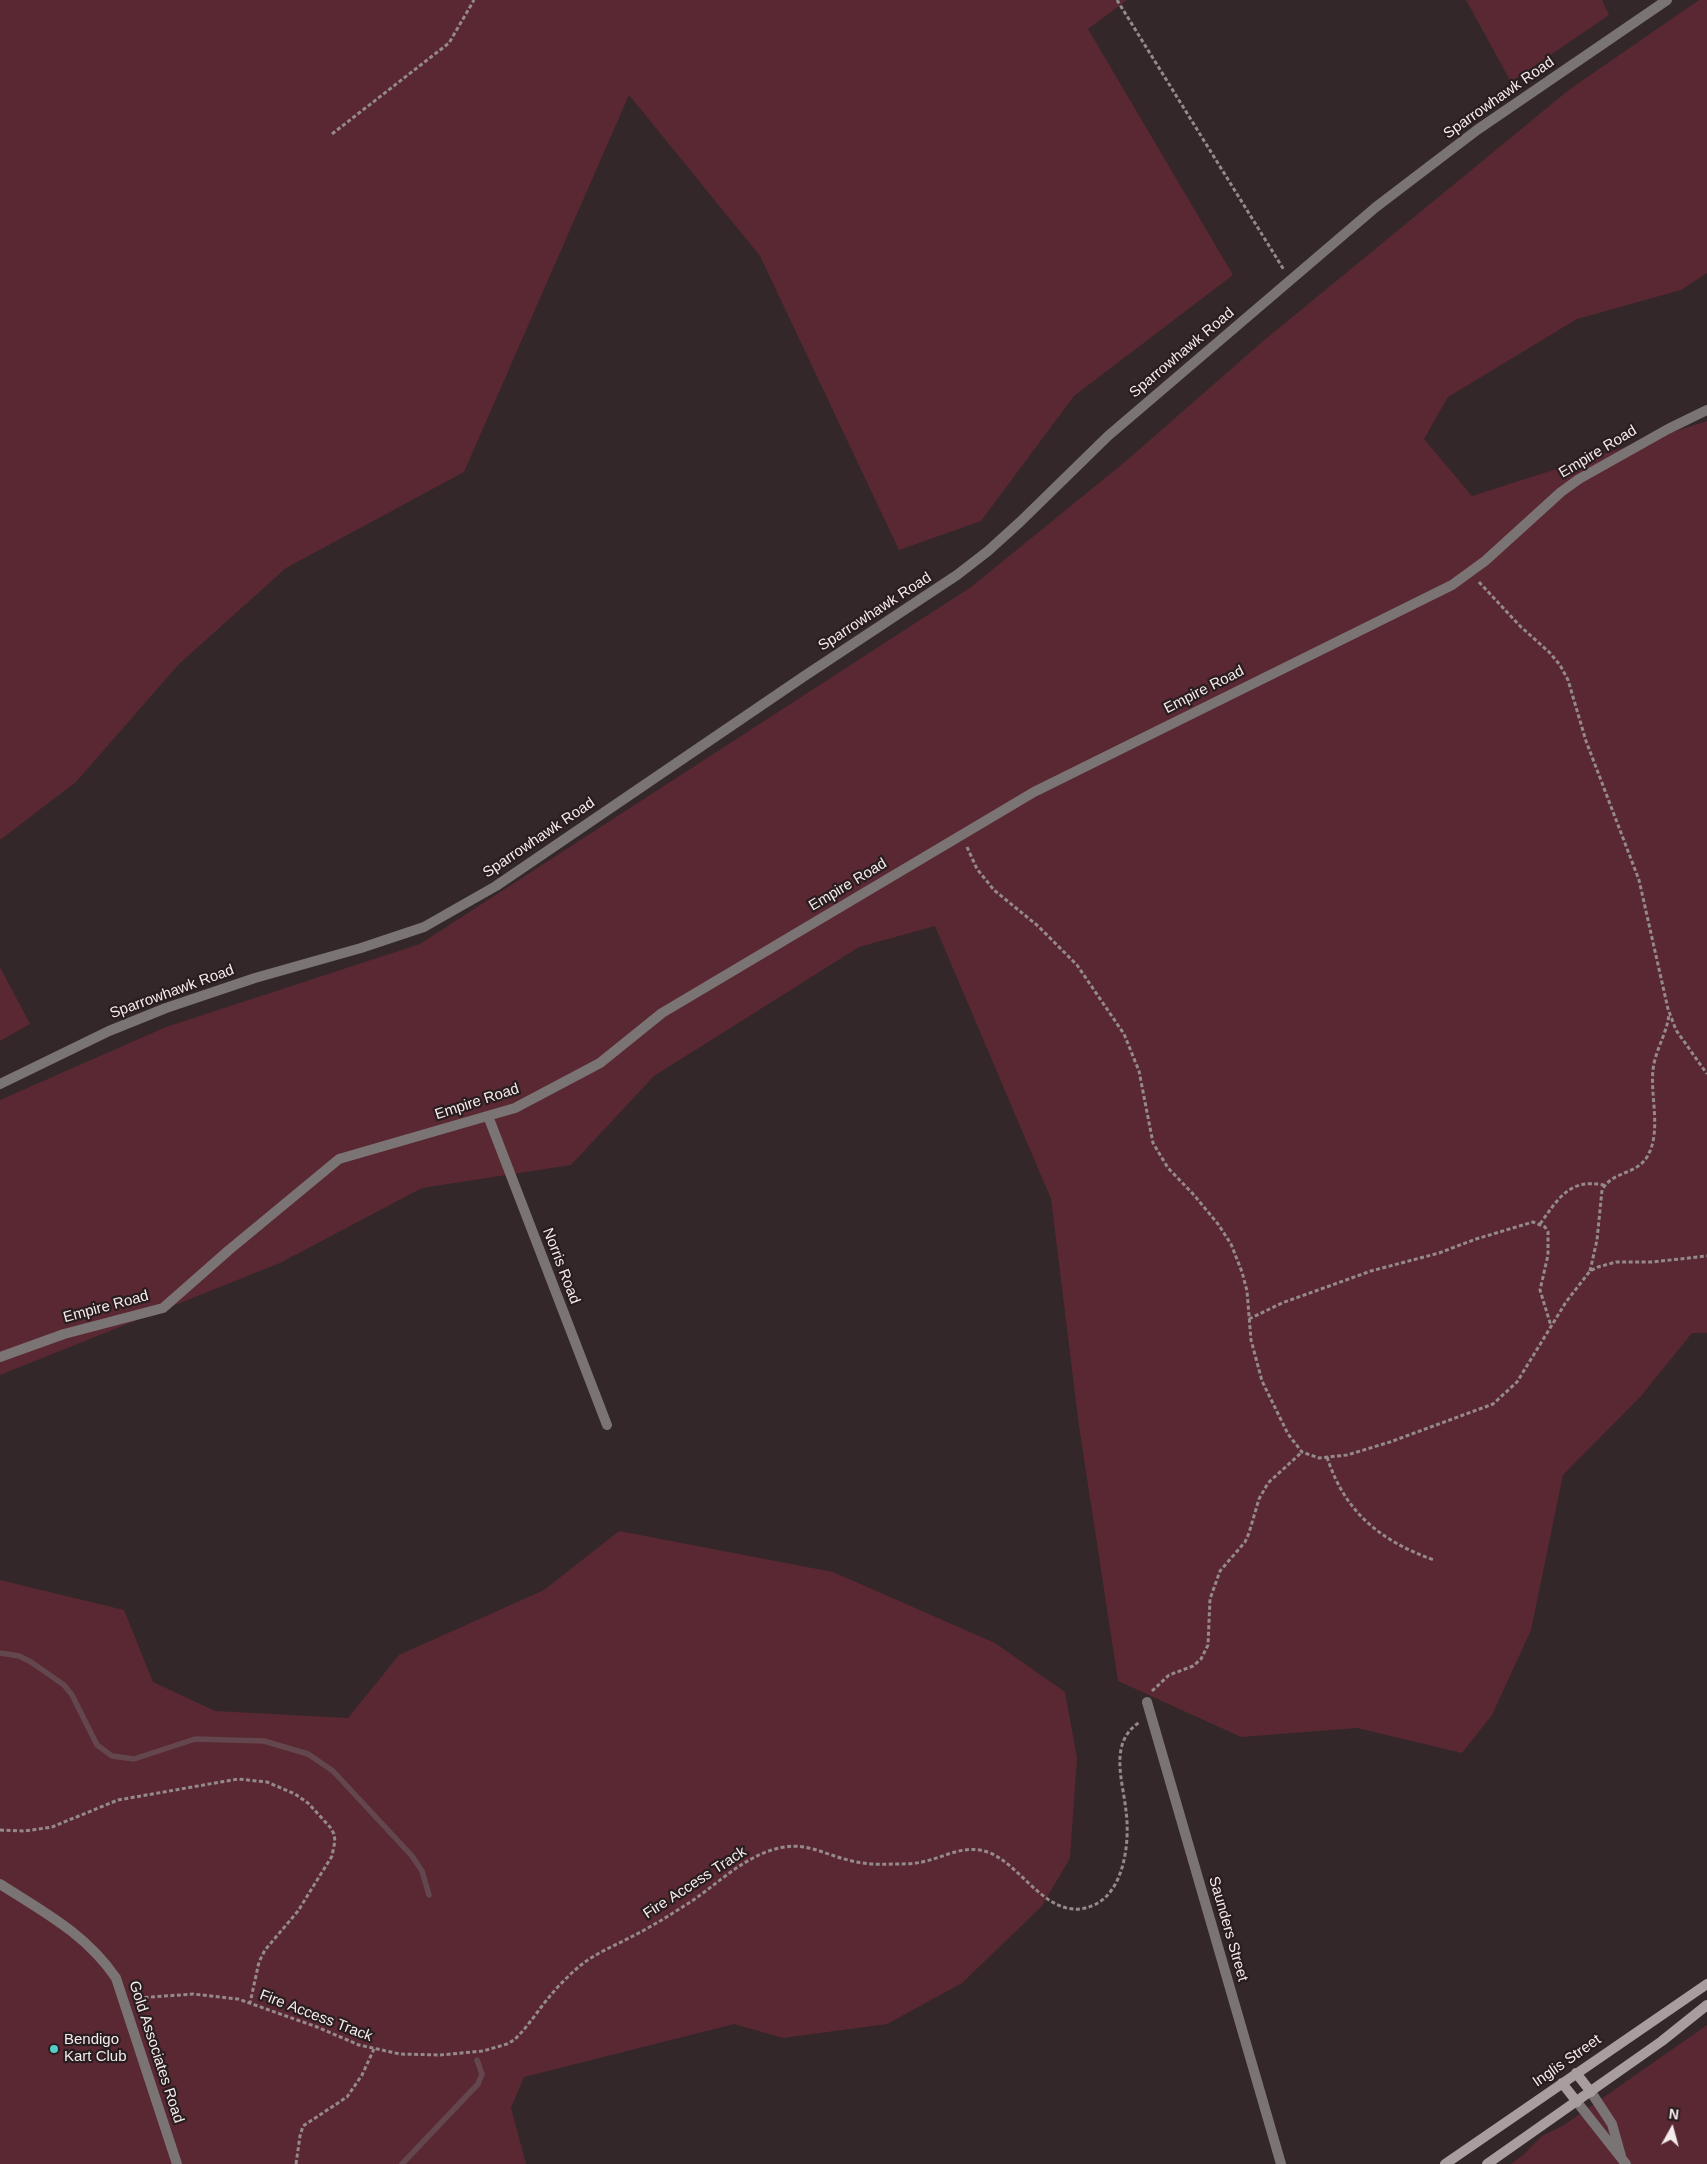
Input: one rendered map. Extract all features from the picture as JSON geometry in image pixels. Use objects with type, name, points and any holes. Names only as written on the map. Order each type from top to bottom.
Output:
[{"type":"main road","name":"Inglis Street","points":[[1445,2164],[1707,1984]]},
{"type":"main road","points":[[1487,2164],[1662,2042],[1707,2005]]},
{"type":"main road","points":[[1576,2073],[1591,2092]]},
{"type":"main road","points":[[1562,2083],[1577,2102]]},
{"type":"street","name":"Sparrowhawk Road","points":[[1,1081],[109,1031],[166,1008],[255,978],[370,945],[424,927],[496,886],[803,677],[957,575],[988,551],[1020,522],[1108,436],[1376,207],[1435,161],[1667,0]]},
{"type":"street","name":"Empire Road","points":[[0,1357],[64,1334],[163,1308],[228,1250],[339,1159],[515,1108],[600,1063],[662,1013],[1034,792],[1452,585],[1470,573],[1578,479],[1668,429],[1707,410]]},
{"type":"street","name":"Norris Road","points":[[488,1116],[606,1425]]},
{"type":"street","name":"Saunders Street","points":[[1147,1702],[1280,2164]]},
{"type":"street","name":"Gold Associates Road","points":[[0,1884],[60,1921],[87,1942],[104,1960],[116,1978],[125,2000],[141,2056],[177,2164]]},
{"type":"street","points":[[1591,2092],[1612,2124],[1624,2161]]},
{"type":"street","points":[[1577,2102],[1624,2161]]},
{"type":"path","points":[[332,134],[449,43],[474,0]]},
{"type":"path","points":[[1117,0],[1291,281]]},
{"type":"path","points":[[1470,573],[1520,626],[1549,652],[1560,665],[1568,680],[1586,741],[1639,880],[1669,1013],[1685,1045],[1707,1074]]},
{"type":"path","points":[[961,835],[983,878],[1077,965],[1124,1034],[1139,1071],[1153,1143],[1168,1168],[1194,1195],[1218,1224],[1231,1244],[1242,1272],[1255,1359],[1262,1381],[1279,1418],[1296,1445],[1302,1452],[1310,1456],[1327,1458],[1347,1455],[1390,1442],[1494,1404],[1517,1382],[1566,1302],[1590,1271],[1595,1256],[1600,1201],[1604,1185],[1613,1177],[1636,1169],[1643,1163],[1651,1147],[1654,1134],[1653,1072],[1669,1013]]},
{"type":"path","points":[[1540,1224],[1568,1189],[1586,1183],[1604,1185]]},
{"type":"path","points":[[1249,1319],[1282,1303],[1371,1271],[1439,1253],[1476,1239],[1533,1222],[1545,1227],[1550,1242],[1540,1290],[1551,1326]]},
{"type":"path","points":[[1590,1271],[1616,1262],[1652,1262],[1707,1256]]},
{"type":"path","points":[[1147,1702],[1155,1687],[1161,1681],[1169,1675],[1194,1666],[1201,1659],[1208,1645],[1210,1598],[1220,1570],[1245,1542],[1250,1533],[1259,1498],[1268,1483],[1302,1452]]},
{"type":"path","points":[[1327,1458],[1343,1495],[1366,1522],[1399,1545],[1434,1560]]},
{"type":"path","name":"Fire Access Track","points":[[125,2000],[150,1996],[193,1994],[218,1996],[250,2003],[374,2049],[419,2056],[483,2051],[507,2044],[522,2033],[551,1994],[597,1954],[687,1905],[714,1884],[755,1857],[785,1847],[809,1847],[847,1860],[874,1864],[924,1862],[953,1851],[977,1850],[999,1858],[1050,1901],[1070,1907],[1091,1906],[1101,1901],[1114,1886],[1123,1858],[1127,1837],[1127,1814],[1120,1773],[1121,1750],[1125,1739],[1136,1724],[1151,1717]]},
{"type":"path","points":[[0,1830],[25,1831],[52,1827],[118,1800],[238,1779],[267,1782],[302,1798],[330,1827],[334,1834],[334,1848],[328,1864],[298,1911],[265,1950],[259,1962],[250,2003]]},
{"type":"path","points":[[296,2164],[300,2136],[304,2126],[342,2101],[351,2092],[362,2075],[374,2049]]},
{"type":"shaded area","points":[[0,0],[1127,0],[1088,29],[1233,275],[1074,396],[981,521],[899,550],[760,256],[629,95],[464,472],[286,568],[178,665],[76,782],[0,840]]},
{"type":"shaded area","points":[[1466,0],[1602,0],[1609,15],[1511,82]]},
{"type":"shaded area","points":[[1699,0],[1707,0],[1707,273],[1681,290],[1577,319],[1448,397],[1424,439],[1472,496],[1707,421],[1707,1333],[1692,1333],[1641,1396],[1563,1475],[1531,1630],[1492,1715],[1462,1753],[1357,1728],[1241,1737],[1118,1681],[1079,1426],[1051,1199],[935,926],[859,947],[654,1076],[571,1165],[422,1188],[280,1263],[0,1375],[0,1100],[166,1027],[420,944],[971,587],[1126,461],[1262,342],[1570,89]]},
{"type":"shaded area","points":[[0,967],[30,1024],[0,1041]]},
{"type":"shaded area","points":[[619,1531],[833,1572],[995,1643],[1065,1692],[1077,1758],[1070,1858],[1042,1906],[962,1983],[887,2024],[783,2038],[734,2024],[524,2077],[511,2108],[526,2164],[0,2164],[0,1580],[124,1610],[153,1682],[215,1711],[348,1718],[399,1655],[544,1590]]},
{"type":"shaded area","points":[[1707,2025],[1707,2164],[1511,2164],[1542,2136],[1564,2125]]},
{"type":"waterway","points":[[0,1653],[19,1656],[64,1685],[72,1695],[97,1745],[112,1756],[134,1759],[195,1739],[264,1741],[308,1754],[333,1771],[412,1856],[422,1871],[429,1895]]},
{"type":"waterway","points":[[402,2164],[478,2084],[482,2074],[477,2060]]},
{"type":"place","name":"Bendigo Kart Club","points":[[54,2049]]}]
